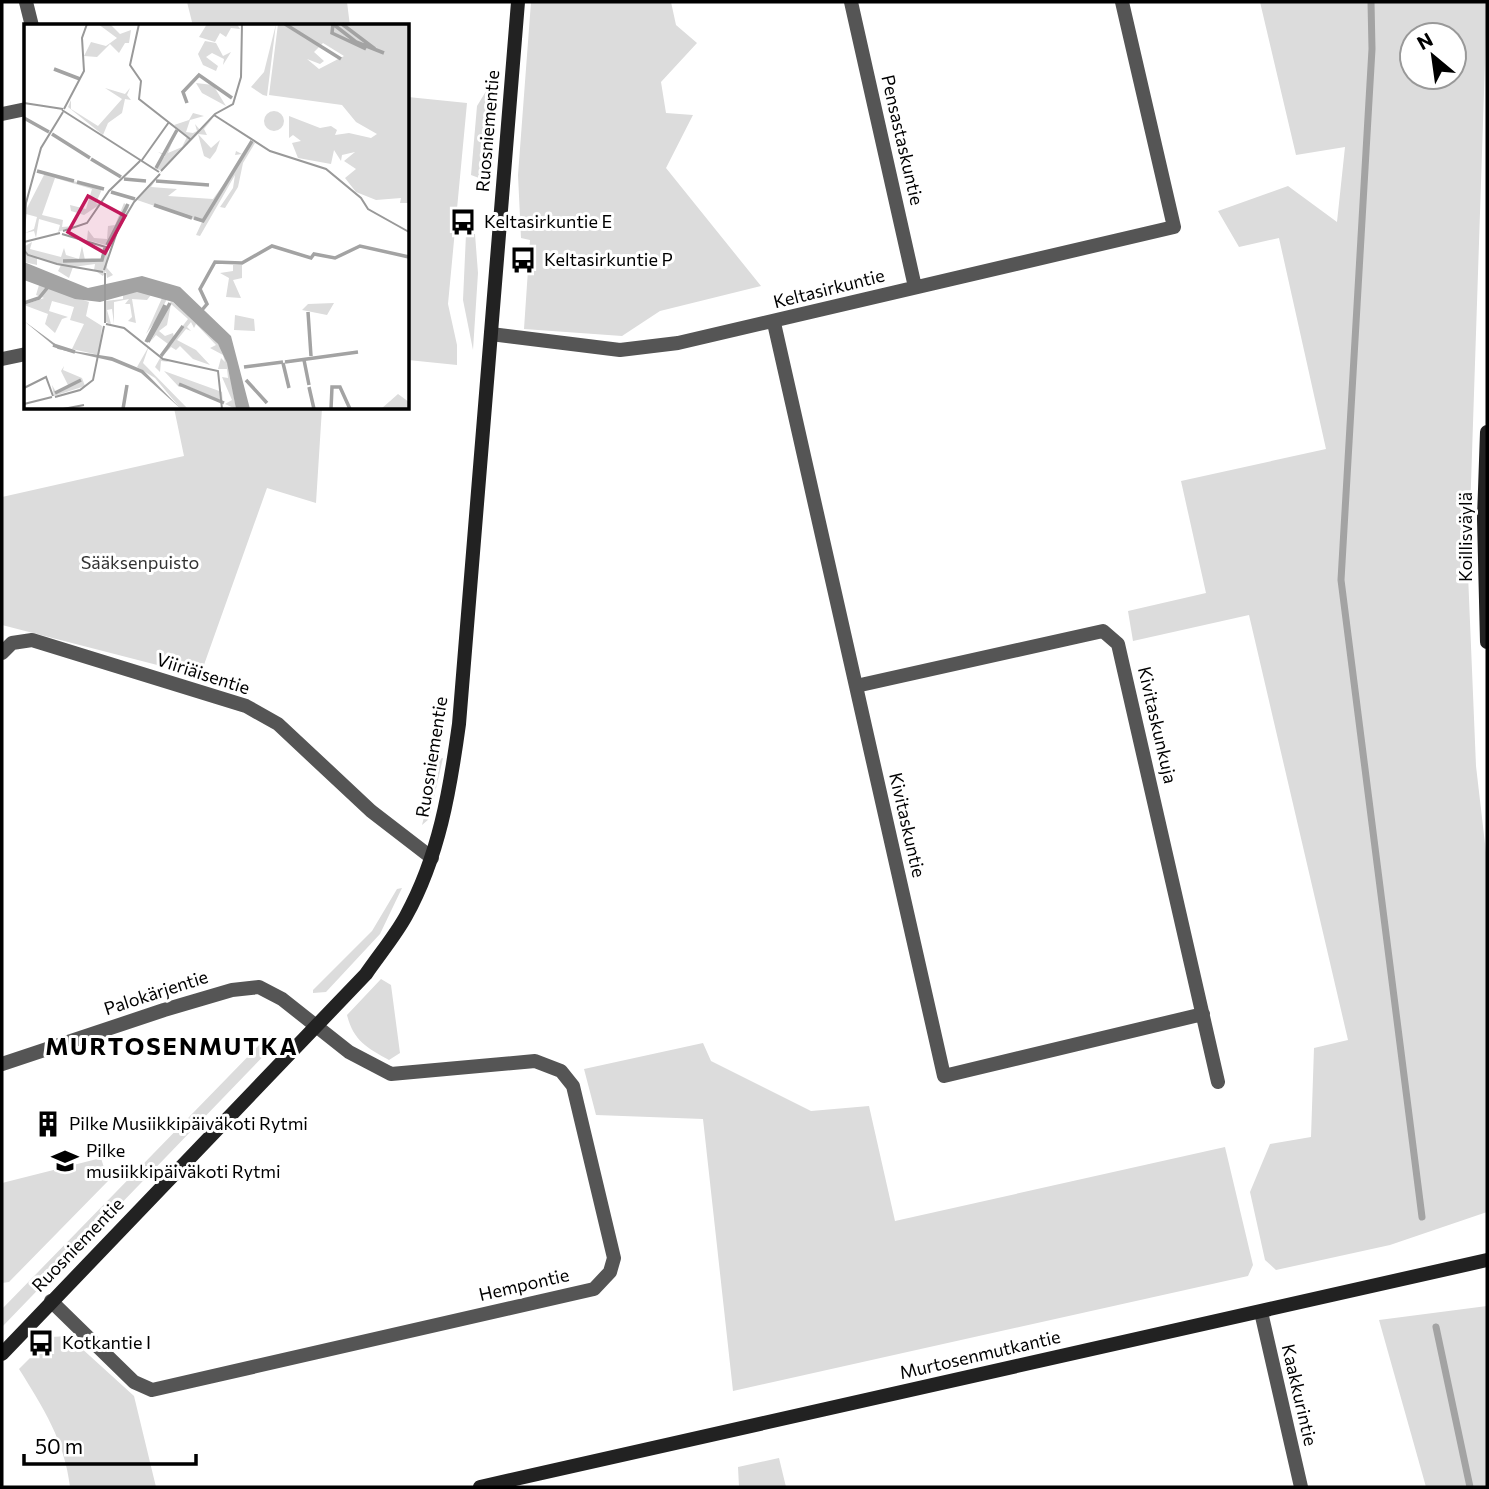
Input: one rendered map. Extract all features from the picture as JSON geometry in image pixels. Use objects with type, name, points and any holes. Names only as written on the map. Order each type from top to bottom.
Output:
[{"type":"main road","name":"Ruosniementie","points":[[2,1354],[366,974],[398,928],[432,858],[448,803],[459,724],[518,2]]},
{"type":"main road","name":"Koillisväylä","points":[[1487,432],[1484,518],[1487,642]]},
{"type":"main road","name":"Murtosenmutkantie","points":[[480,1487],[1487,1260]]},
{"type":"street","points":[[26,2],[32,24]]},
{"type":"street","name":"Pensastaskuntie","points":[[851,2],[915,287]]},
{"type":"street","name":"Keltasirkuntie","points":[[491,334],[620,350],[678,343],[774,323],[915,287],[1174,227],[1122,2]]},
{"type":"street","points":[[2,114],[24,109]]},
{"type":"street","name":"Kivitaskuntie","points":[[774,323],[944,1076],[1203,1014]]},
{"type":"street","points":[[2,359],[24,354]]},
{"type":"street","name":"Kivitaskunkuja","points":[[856,686],[1103,631],[1118,644],[1218,1082]]},
{"type":"street","name":"Viiriäisentie","points":[[2,653],[12,643],[32,640],[246,706],[278,724],[372,811],[432,858]]},
{"type":"street","name":"Palokärjentie","points":[[2,1064],[232,990],[259,987],[282,999],[316,1025]]},
{"type":"street","name":"Hempontie","points":[[51,1301],[134,1382],[152,1390],[594,1289],[610,1272],[614,1258],[573,1086],[561,1071],[535,1061],[391,1073],[349,1052],[316,1025]]},
{"type":"street","name":"Kaakkurintie","points":[[1261,1312],[1301,1487]]},
{"type":"green space","points":[[187,2],[347,2],[350,24],[192,24]]},
{"type":"green space","points":[[531,2],[671,2],[676,25],[697,43],[661,82],[666,113],[693,115],[666,168],[761,286],[660,311],[622,336],[524,329],[530,240],[521,238],[518,175]]},
{"type":"green space","points":[[1260,2],[1487,2],[1468,574],[1476,766],[1487,861],[1487,1212],[1390,1245],[1276,1270],[1265,1260],[1250,1192],[1270,1144],[1311,1137],[1314,1048],[1348,1040],[1249,615],[1133,641],[1128,611],[1206,593],[1181,481],[1326,449],[1279,238],[1239,247],[1218,211],[1288,186],[1337,222],[1345,147],[1296,155]]},
{"type":"green space","points":[[488,88],[479,178],[471,175],[477,106]]},
{"type":"green space","points":[[410,97],[467,103],[448,304],[457,345],[457,365],[410,360]]},
{"type":"green space","points":[[466,234],[475,234],[478,273],[473,350],[463,300]]},
{"type":"green space","name":"Sääksenpuisto","points":[[174,410],[322,410],[316,503],[267,488],[200,676],[2,625],[2,497],[184,456]]},
{"type":"green space","points":[[443,758],[429,819],[422,825],[439,759]]},
{"type":"green space","points":[[402,888],[380,934],[326,992],[313,993],[372,931],[397,889]]},
{"type":"green space","points":[[381,979],[391,985],[400,1053],[389,1060],[357,1037],[347,1015]]},
{"type":"green space","points":[[272,1035],[277,1042],[2,1327],[2,1309],[267,1037]]},
{"type":"green space","points":[[703,1043],[711,1061],[811,1111],[869,1106],[895,1221],[1225,1147],[1253,1265],[1248,1276],[733,1391],[703,1119],[596,1115],[584,1069]]},
{"type":"green space","points":[[101,1158],[108,1181],[9,1282],[2,1283],[2,1183]]},
{"type":"green space","points":[[1487,1306],[1487,1487],[1426,1487],[1379,1320]]},
{"type":"green space","points":[[68,1336],[134,1396],[156,1487],[70,1487],[58,1440],[19,1369],[51,1337]]},
{"type":"green space","points":[[779,1458],[786,1487],[739,1487],[738,1467]]},
{"type":"waterway","points":[[1371,2],[1372,49],[1341,580],[1422,1217]]},
{"type":"waterway","points":[[1436,1327],[1470,1487]]},
{"type":"place","name":"Keltasirkuntie E","points":[[463,222]]},
{"type":"place","name":"Keltasirkuntie P","points":[[523,260]]},
{"type":"place","name":"Pilke Musiikkipäiväkoti Rytmi","points":[[48,1124]]},
{"type":"place","name":"Pilke musiikkipäiväkoti Rytmi","points":[[65,1161]]},
{"type":"place","name":"Kotkantie I","points":[[41,1343]]},
{"type":"district","name":"MURTOSENMUTKA","points":[[172,1047]]}]
